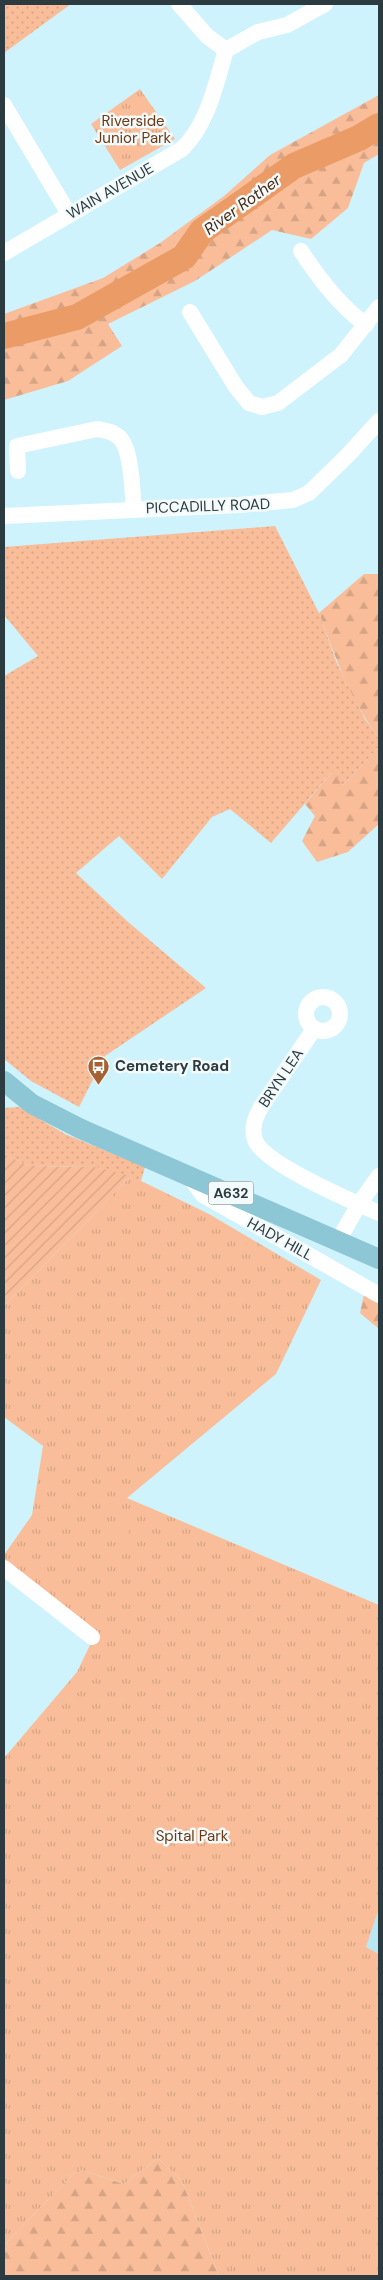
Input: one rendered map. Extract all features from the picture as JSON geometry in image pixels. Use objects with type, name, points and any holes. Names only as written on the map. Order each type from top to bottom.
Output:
[{"type":"main road","name":"HADY HILL","points":[[4,1081],[32,1104],[81,1129],[379,1259]]},
{"type":"street","points":[[179,4],[207,36],[226,50],[258,32],[288,25],[325,4]]},
{"type":"street","name":"WAIN AVENUE","points":[[4,253],[182,149],[190,142],[204,118],[226,50]]},
{"type":"street","points":[[4,105],[69,214]]},
{"type":"street","points":[[301,252],[336,299],[348,312],[366,324]]},
{"type":"street","points":[[190,312],[236,388],[249,404],[262,407],[278,403],[341,355],[379,307]]},
{"type":"street","name":"PICCADILLY ROAD","points":[[4,516],[239,505],[294,500],[309,493],[379,421]]},
{"type":"street","points":[[18,471],[17,446],[97,429],[110,431],[118,436],[126,446],[134,509]]},
{"type":"street","name":"BRYN LEA","points":[[314,1029],[260,1107],[254,1120],[256,1142],[272,1159],[359,1204]]},
{"type":"street","name":"HADY HILL","points":[[188,1175],[203,1195],[379,1294]]},
{"type":"street","points":[[338,1241],[359,1204],[379,1176]]},
{"type":"street","points":[[359,1204],[379,1213]]},
{"type":"street","points":[[4,1568],[92,1637]]},
{"type":"shaded area","points":[[379,1908],[379,1954],[366,1947]]},
{"type":"green space","points":[[4,4],[71,4],[4,53]]},
{"type":"green space","name":"Riverside Junior Park","points":[[140,89],[175,139],[120,170],[91,124]]},
{"type":"green space","points":[[379,95],[379,154],[364,163],[348,208],[311,239],[272,230],[195,281],[108,324],[122,346],[68,381],[4,400],[4,314],[103,278],[160,243],[224,196],[270,155]]},
{"type":"green space","points":[[275,526],[319,613],[336,661],[365,719],[379,738],[379,747],[343,785],[332,772],[271,843],[230,809],[212,817],[162,879],[119,836],[76,873],[127,921],[206,988],[105,1056],[79,1107],[31,1081],[4,1059],[4,676],[38,656],[4,615],[4,547]]},
{"type":"green space","points":[[364,574],[379,574],[379,738],[352,694],[319,613]]},
{"type":"green space","points":[[379,747],[379,824],[348,852],[317,862],[302,841],[315,816],[305,804],[333,771],[343,785]]},
{"type":"green space","points":[[19,1107],[65,1134],[145,1167],[141,1181],[95,1167],[29,1166],[4,1154],[4,1108]]},
{"type":"green space","points":[[4,1154],[29,1166],[95,1167],[131,1176],[4,1306]]},
{"type":"green space","name":"Spital Park","points":[[131,1176],[209,1214],[321,1280],[276,1374],[127,1498],[379,1605],[379,1908],[366,1947],[379,1954],[379,2276],[219,2276],[182,2181],[158,2158],[124,2184],[78,2169],[4,2245],[4,1758],[77,1672],[97,1635],[4,1561],[4,1555],[32,1515],[43,1446],[4,1417],[4,1306]]},
{"type":"green space","points":[[379,1285],[379,1329],[360,1313],[364,1294]]},
{"type":"green space","points":[[115,1520],[131,1525],[127,1539],[111,1534]]},
{"type":"green space","points":[[158,2158],[182,2181],[219,2276],[4,2276],[4,2245],[78,2169],[124,2184]]},
{"type":"waterway","name":"River Rother","points":[[4,336],[77,317],[184,257],[202,231],[294,166],[359,138],[379,126]]},
{"type":"place","name":"Cemetery Road","points":[[99,1085]]}]
